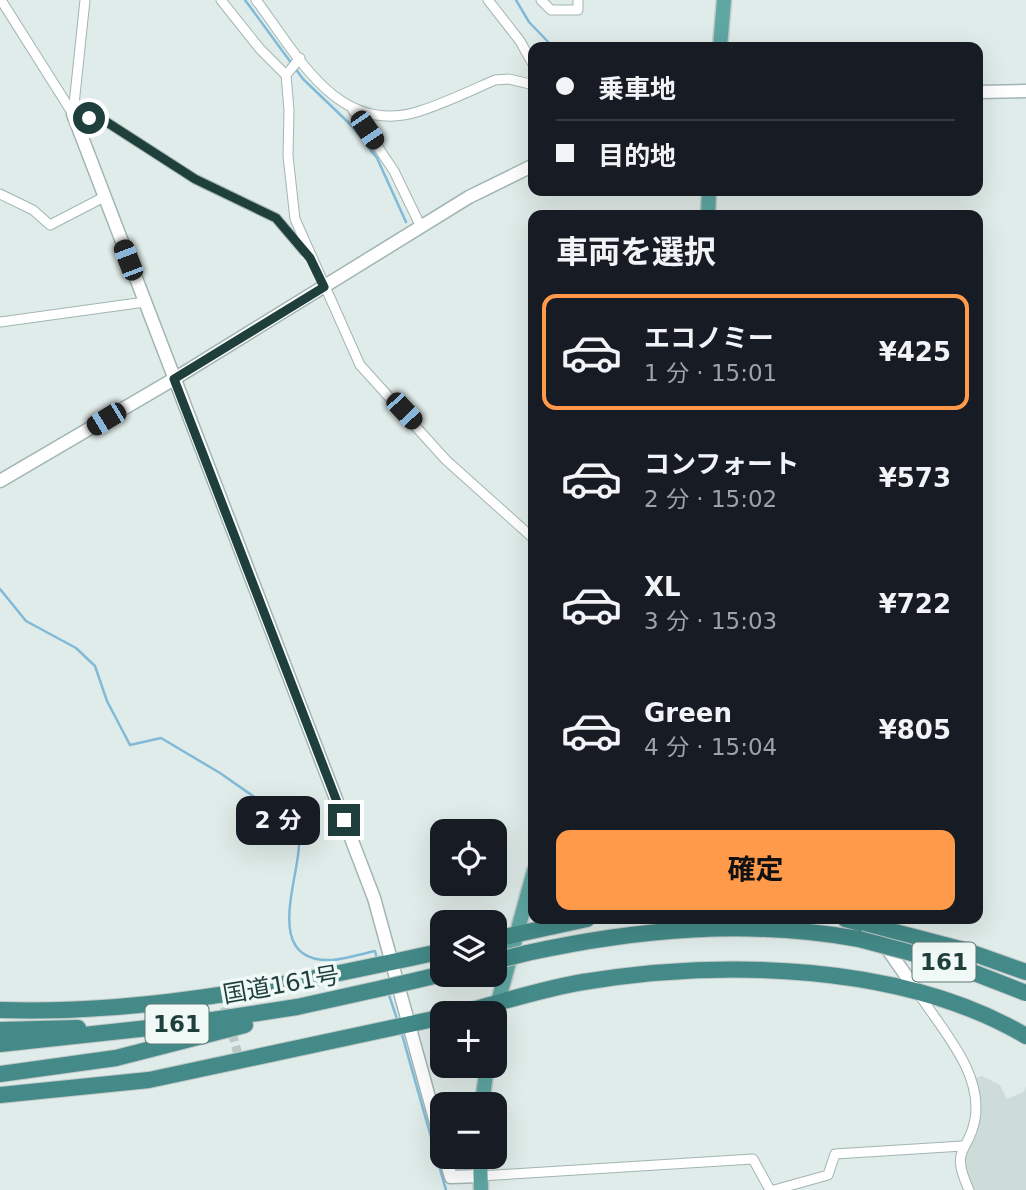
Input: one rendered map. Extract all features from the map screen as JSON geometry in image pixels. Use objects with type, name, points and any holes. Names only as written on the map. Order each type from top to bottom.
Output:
[{"type":"highway","points":[[507,936],[563,924]]},
{"type":"highway","points":[[878,924],[1026,972]]},
{"type":"highway","name":"161","points":[[507,958],[623,936],[717,927],[807,931],[859,939],[960,967],[1026,993]]},
{"type":"highway","points":[[0,1010],[95,1009],[174,1001],[430,954]]},
{"type":"highway","points":[[507,1006],[583,982],[718,970],[826,976],[916,990],[1004,1023],[1026,1036]]},
{"type":"highway","name":"国道161号","points":[[0,1044],[297,1007],[430,977]]},
{"type":"highway","points":[[0,1073],[116,1059],[257,1022],[297,1007]]},
{"type":"highway","points":[[0,1096],[138,1082],[238,1057],[430,1020]]},
{"type":"highway","points":[[0,1030],[145,1027]]},
{"type":"main road","points":[[720,42],[724,0]]},
{"type":"main road","points":[[498,1001],[528,892]]},
{"type":"street","points":[[1,0],[73,114],[374,898],[430,1103]]},
{"type":"street","points":[[73,114],[85,0]]},
{"type":"street","points":[[222,0],[260,50],[287,73]]},
{"type":"street","points":[[256,0],[325,92],[353,110],[385,117],[418,112],[495,80],[509,79],[528,84]]},
{"type":"street","points":[[488,0],[528,55]]},
{"type":"street","points":[[541,0],[551,10],[578,10],[578,0]]},
{"type":"street","points":[[299,59],[287,73],[290,186],[295,219],[310,258],[360,365],[446,460],[528,534]]},
{"type":"street","points":[[983,92],[1026,91]]},
{"type":"street","points":[[353,110],[394,171],[421,227]]},
{"type":"street","points":[[73,114],[105,121],[195,179],[276,218],[310,258]]},
{"type":"street","points":[[0,481],[174,379],[469,197],[528,167]]},
{"type":"street","points":[[0,194],[33,210],[50,225],[104,197]]},
{"type":"street","points":[[0,322],[145,302]]},
{"type":"street","points":[[870,924],[972,1076],[975,1119],[959,1158],[960,1172],[969,1190]]},
{"type":"street","points":[[449,1169],[451,1177],[480,1183],[753,1160],[772,1190],[828,1175],[835,1154],[963,1146]]},
{"type":"shaded area","points":[[982,1076],[1000,1085],[1007,1099],[1023,1092],[1026,1087],[1026,1190],[975,1190],[963,1164],[976,1126],[976,1078]]},
{"type":"waterway","points":[[245,0],[303,79],[351,125],[377,158],[406,222]]},
{"type":"waterway","points":[[516,0],[529,22],[548,42]]},
{"type":"waterway","points":[[0,589],[26,621],[76,648],[95,666],[107,701],[130,745],[161,738],[220,773],[296,826],[299,845],[289,918],[291,935],[298,948],[311,957],[332,960],[375,951],[377,959]]},
{"type":"waterway","points":[[388,992],[398,1022]]},
{"type":"waterway","points":[[401,1031],[446,1190]]},
{"type":"tunnel","points":[[221,994],[238,1054]]},
{"type":"route","points":[[89,118],[105,121],[195,179],[276,218],[310,258],[324,287],[174,379],[344,820]]}]
